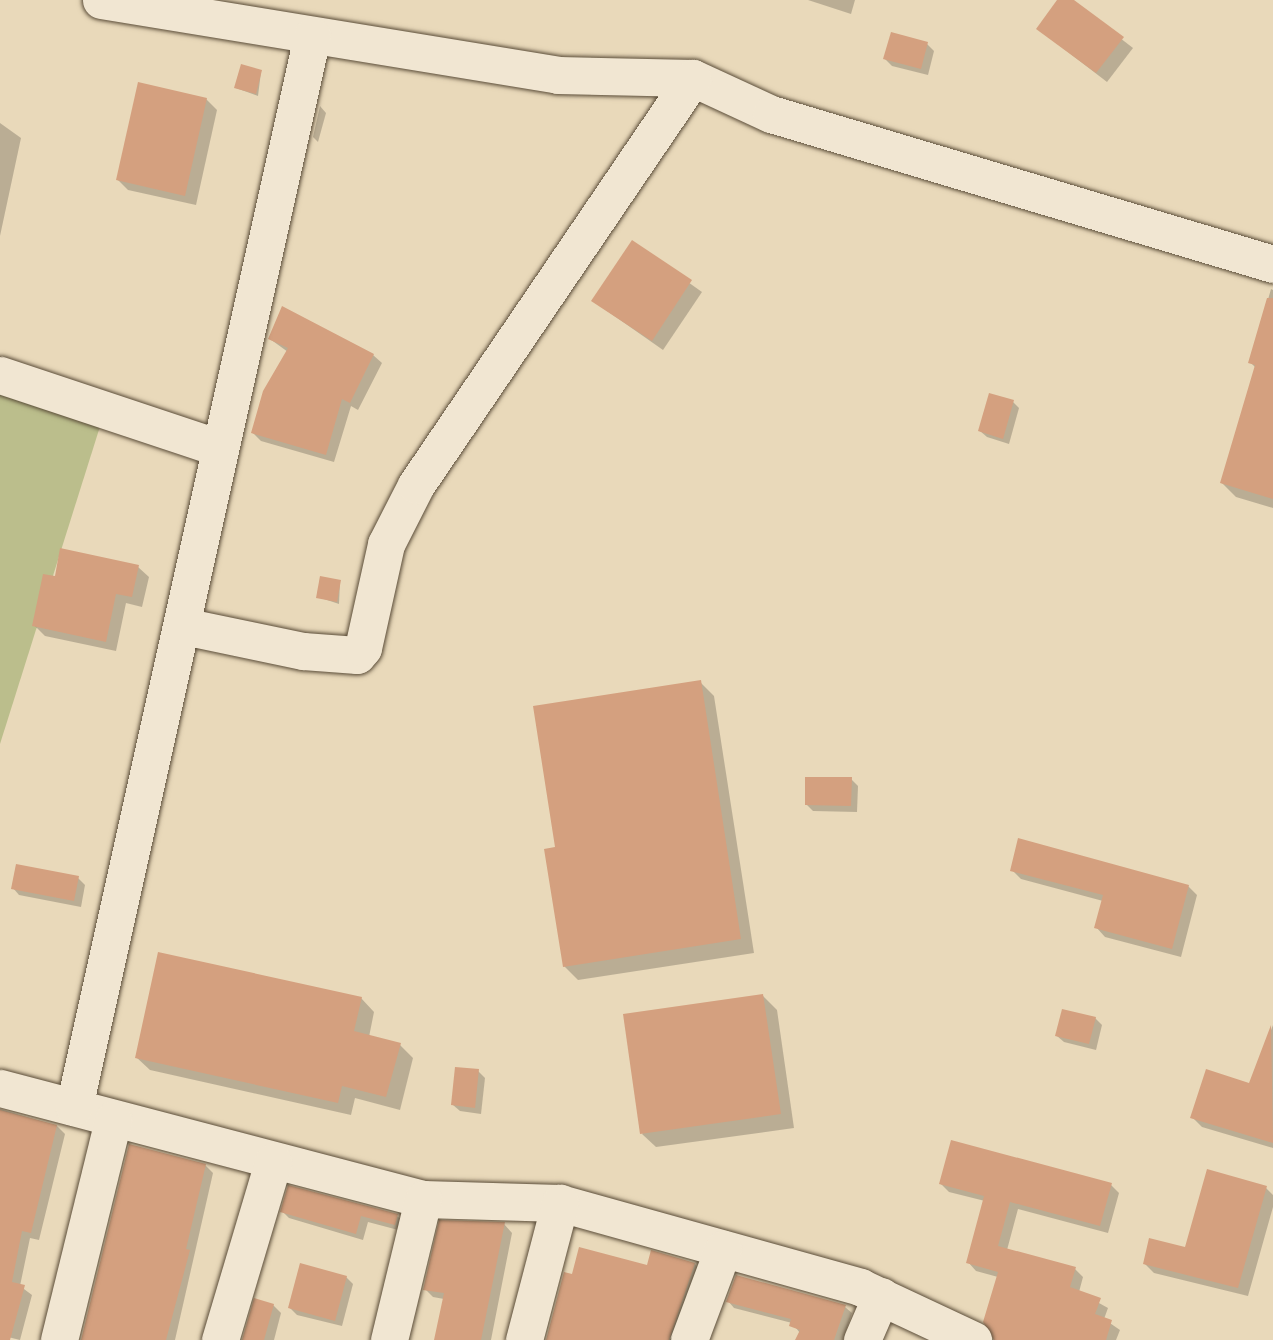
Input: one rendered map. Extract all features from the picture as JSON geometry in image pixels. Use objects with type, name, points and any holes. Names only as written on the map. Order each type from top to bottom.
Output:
[{"type":"street","points":[[101,0],[558,75],[693,78],[771,114],[1273,264]]},
{"type":"street","points":[[74,1107],[312,36]]},
{"type":"street","points":[[183,626],[303,651],[357,655],[363,648],[386,544],[416,485],[693,78]]},
{"type":"street","points":[[0,375],[219,447]]},
{"type":"street","points":[[0,1088],[273,1162],[423,1199],[560,1203],[881,1296],[973,1340]]},
{"type":"street","points":[[60,1340],[113,1120]]},
{"type":"street","points":[[220,1340],[273,1162]]},
{"type":"street","points":[[389,1340],[423,1199]]},
{"type":"street","points":[[524,1340],[560,1203]]},
{"type":"street","points":[[689,1340],[723,1249]]},
{"type":"street","points":[[862,1340],[881,1296]]},
{"type":"green space","points":[[0,386],[103,417],[0,744]]},
{"type":"building","points":[[1057,0],[1074,0],[1124,37],[1096,73],[1036,29]]},
{"type":"building","points":[[891,32],[928,42],[921,69],[883,59]]},
{"type":"building","points":[[241,64],[262,70],[256,94],[234,88]]},
{"type":"building","points":[[138,82],[207,98],[185,196],[116,180]]},
{"type":"building","points":[[632,240],[692,280],[652,341],[591,301]]},
{"type":"building","points":[[1267,298],[1273,298],[1273,499],[1220,483],[1255,365],[1248,363]]},
{"type":"building","points":[[282,306],[374,354],[350,403],[342,399],[326,455],[251,433],[263,391],[288,348],[268,339]]},
{"type":"building","points":[[989,393],[1014,400],[1003,439],[978,431]]},
{"type":"building","points":[[60,548],[139,565],[132,597],[116,594],[106,642],[32,626],[43,574],[55,576]]},
{"type":"building","points":[[320,576],[341,580],[337,602],[316,598]]},
{"type":"building","points":[[701,680],[741,939],[563,967],[544,849],[555,847],[533,706]]},
{"type":"building","points":[[805,777],[852,777],[851,806],[805,805]]},
{"type":"building","points":[[1018,838],[1189,885],[1172,949],[1094,928],[1103,895],[1010,871]]},
{"type":"building","points":[[16,864],[79,876],[74,901],[11,889]]},
{"type":"building","points":[[158,952],[362,997],[354,1031],[401,1043],[386,1097],[342,1086],[338,1103],[135,1058]]},
{"type":"building","points":[[763,994],[781,1114],[640,1134],[623,1014]]},
{"type":"building","points":[[1062,1009],[1096,1017],[1089,1044],[1055,1036]]},
{"type":"building","points":[[1271,1025],[1273,1143],[1190,1118],[1206,1069],[1249,1083]]},
{"type":"building","points":[[455,1067],[479,1069],[475,1108],[451,1105]]},
{"type":"building","points":[[0,1110],[57,1125],[31,1233],[22,1231],[12,1282],[25,1285],[10,1340],[0,1340]]},
{"type":"building","points":[[951,1140],[1112,1183],[1100,1226],[1010,1202],[998,1246],[1076,1267],[1070,1287],[1101,1298],[1095,1314],[1112,1320],[1106,1340],[994,1340],[983,1322],[998,1272],[966,1263],[984,1196],[939,1184]]},
{"type":"building","points":[[129,1144],[206,1164],[186,1249],[190,1250],[166,1340],[81,1340]]},
{"type":"building","points":[[1207,1169],[1267,1186],[1238,1288],[1143,1264],[1149,1238],[1185,1247]]},
{"type":"building","points":[[288,1185],[398,1214],[395,1225],[361,1216],[356,1234],[280,1212]]},
{"type":"building","points":[[439,1220],[505,1222],[481,1340],[434,1340],[444,1293],[423,1290]]},
{"type":"building","points":[[579,1247],[647,1265],[651,1250],[695,1263],[669,1340],[546,1340],[564,1272],[572,1274]]},
{"type":"building","points":[[300,1263],[347,1276],[335,1321],[288,1308]]},
{"type":"building","points":[[736,1275],[846,1305],[834,1340],[795,1340],[800,1330],[789,1326],[791,1319],[726,1302]]},
{"type":"building","points":[[254,1298],[274,1304],[264,1340],[242,1340]]}]
